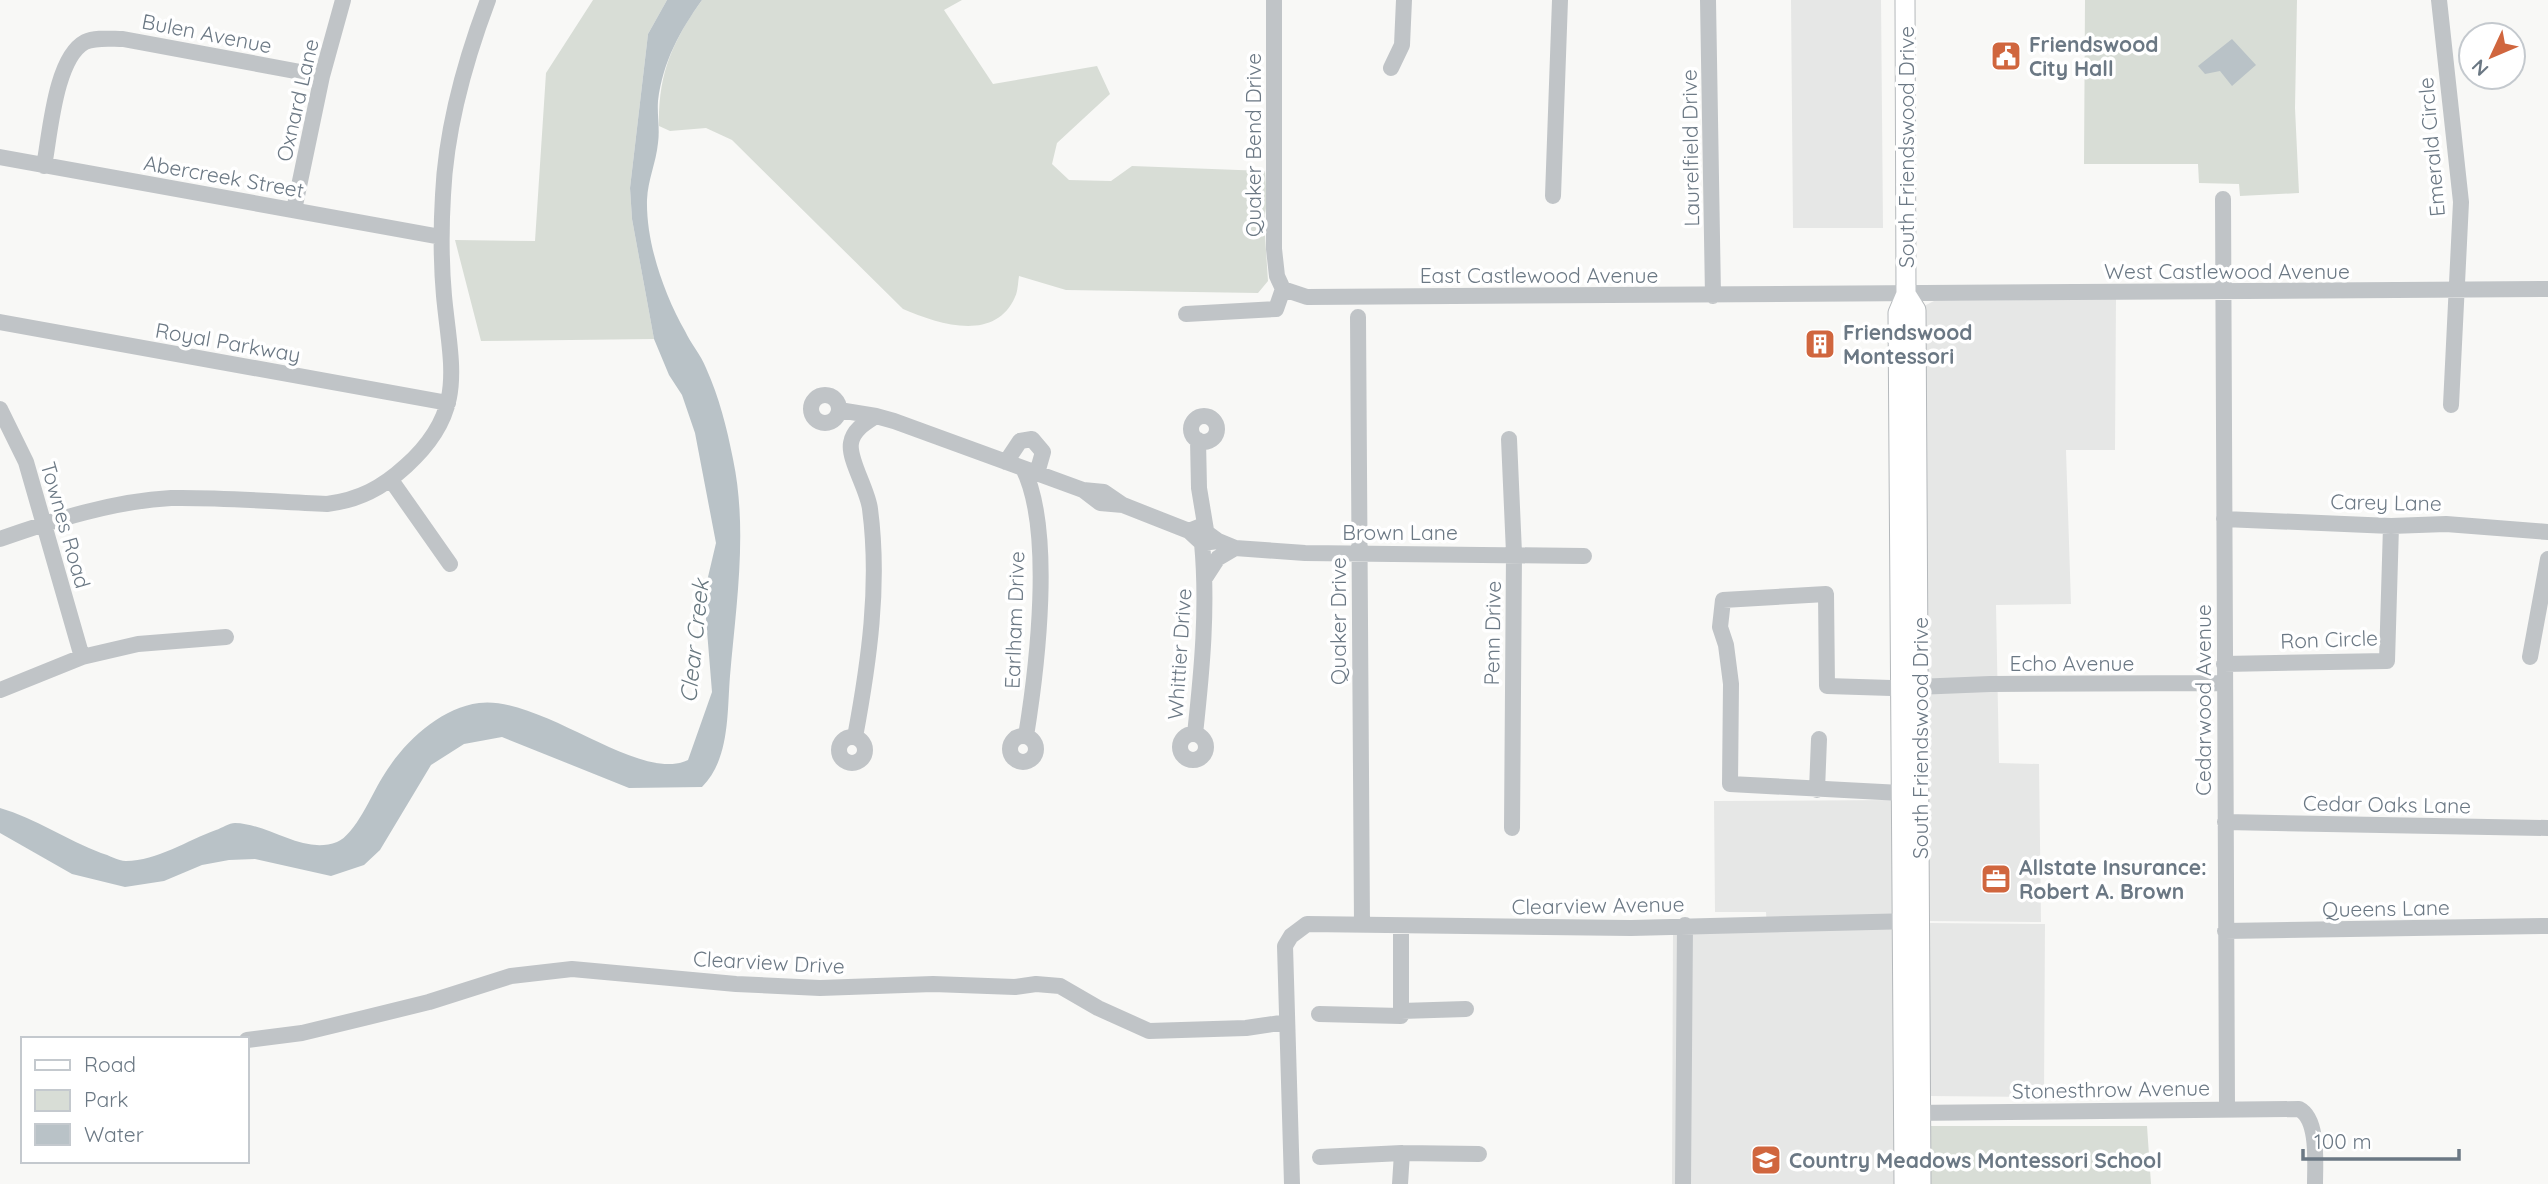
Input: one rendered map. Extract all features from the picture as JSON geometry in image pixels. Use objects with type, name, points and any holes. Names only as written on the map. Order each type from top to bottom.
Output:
[{"type":"main road","name":"South Friendswood Drive","points":[[1904,1184],[1912,1113],[1910,687],[1916,310],[1906,294],[1905,0]]},
{"type":"main road","name":"South Friendswood Drive","points":[[1910,687],[1901,793],[1911,921]]},
{"type":"main road","name":"South Friendswood Drive","points":[[1912,1113],[1921,1184]]},
{"type":"street","name":"Oxnard Lane","points":[[294,210],[322,76],[343,0]]},
{"type":"street","points":[[0,539],[44,523],[134,503],[171,498],[327,504],[351,501],[391,480],[421,452],[436,432],[453,384],[441,237],[447,152],[474,38],[488,0]]},
{"type":"street","name":"Quaker Bend Drive","points":[[1274,0],[1274,249],[1277,276],[1283,289]]},
{"type":"street","points":[[1391,68],[1402,45],[1404,0]]},
{"type":"street","points":[[1553,196],[1560,0]]},
{"type":"street","name":"Laurelfield Drive","points":[[1708,0],[1713,296]]},
{"type":"street","name":"Emerald Circle","points":[[2439,0],[2461,202],[2451,405]]},
{"type":"street","name":"Bulen Avenue","points":[[44,166],[61,76],[70,56],[83,43],[97,39],[123,39],[322,76]]},
{"type":"street","name":"Abercreek Street","points":[[0,158],[441,237]]},
{"type":"street","name":"Cedarwood Avenue","points":[[2223,199],[2227,1108]]},
{"type":"street","points":[[1186,314],[1276,309],[1283,289]]},
{"type":"street","name":"East Castlewood Avenue","points":[[1283,289],[1307,297],[1906,294]]},
{"type":"street","name":"West Castlewood Avenue","points":[[1906,294],[2548,289]]},
{"type":"street","name":"Quaker Drive","points":[[1358,317],[1362,925]]},
{"type":"street","name":"Royal Parkway","points":[[0,322],[448,403]]},
{"type":"street","name":"Townes Road","points":[[0,409],[26,462],[82,657]]},
{"type":"street","name":"Brown Lane","points":[[857,432],[837,414],[876,416],[1056,481],[1083,490],[1104,492],[1123,505],[1189,531],[1199,527],[1209,538],[1235,548],[1359,554],[1514,553],[1584,556]]},
{"type":"street","points":[[855,737],[870,651],[873,615],[870,508],[850,447],[857,432],[876,416]]},
{"type":"street","name":"Earlham Drive","points":[[1006,462],[1020,441],[1032,439],[1043,452],[1030,471],[1038,552],[1038,626],[1026,736]]},
{"type":"street","name":"Penn Drive","points":[[1509,439],[1514,553],[1512,828]]},
{"type":"street","name":"Whittier Drive","points":[[1195,734],[1203,663],[1209,538],[1199,488],[1198,440]]},
{"type":"street","points":[[391,480],[450,564]]},
{"type":"street","points":[[1034,505],[1043,490],[1056,481]]},
{"type":"street","name":"Carey Lane","points":[[2224,519],[2391,526],[2446,524],[2548,531]]},
{"type":"street","name":"Ron Circle","points":[[2224,664],[2387,661],[2391,526]]},
{"type":"street","name":"Whittier Drive","points":[[1205,578],[1218,558],[1235,548]]},
{"type":"street","points":[[2530,657],[2548,559]]},
{"type":"street","name":"Echo Avenue","points":[[1817,790],[1730,784],[1731,684],[1726,645],[1720,627],[1723,600],[1826,594],[1826,686],[2224,683]]},
{"type":"street","points":[[0,690],[82,657],[138,644],[226,637]]},
{"type":"street","points":[[1819,739],[1817,790],[1901,793]]},
{"type":"street","name":"Cedar Oaks Lane","points":[[2225,822],[2548,828]]},
{"type":"street","name":"Clearview Avenue","points":[[1287,1022],[1285,944],[1307,924],[1631,928],[1911,921]]},
{"type":"street","points":[[1683,1184],[1685,925]]},
{"type":"street","points":[[1319,1014],[1401,1016],[1401,926]]},
{"type":"street","name":"Queens Lane","points":[[2225,931],[2548,926]]},
{"type":"street","name":"Clearview Drive","points":[[248,1040],[302,1033],[364,1018],[429,1002],[511,976],[572,969],[733,984],[820,988],[933,984],[1014,987],[1036,984],[1060,986],[1098,1008],[1149,1031],[1245,1028],[1287,1022]]},
{"type":"street","points":[[1401,1011],[1466,1009]]},
{"type":"street","points":[[1287,1022],[1292,1184]]},
{"type":"street","name":"Stonesthrow Avenue","points":[[1912,1113],[2299,1109],[2307,1113],[2311,1123],[2315,1184]]},
{"type":"street","points":[[1400,1184],[1402,1153]]},
{"type":"street","points":[[1320,1157],[1402,1153],[1479,1154]]},
{"type":"shaded area","points":[[1791,0],[1881,0],[1883,228],[1793,228]]},
{"type":"shaded area","points":[[2116,299],[2115,450],[2066,450],[2071,604],[1996,605],[1999,763],[2039,764],[2041,922],[1930,921],[1926,846],[1922,307],[1934,301]]},
{"type":"shaded area","points":[[1896,800],[1898,1184],[1672,1184],[1673,931],[1767,930],[1766,912],[1715,912],[1714,801]]},
{"type":"shaded area","points":[[1930,923],[2045,924],[2044,1097],[1929,1096]]},
{"type":"green space","points":[[593,0],[667,0],[648,34],[630,188],[632,219],[654,339],[481,341],[455,240],[535,241],[546,73]]},
{"type":"green space","points":[[702,0],[962,0],[944,10],[993,84],[1097,66],[1110,94],[1057,143],[1052,164],[1069,180],[1111,181],[1132,166],[1265,171],[1267,202],[1264,220],[1268,281],[1258,293],[1066,290],[1019,276],[1016,295],[1006,311],[994,320],[980,325],[949,324],[903,309],[732,140],[706,128],[670,131],[659,126],[661,90],[669,59],[682,30]]},
{"type":"green space","points":[[2085,0],[2297,0],[2295,108],[2299,193],[2240,196],[2239,184],[2199,183],[2198,164],[2084,164]]},
{"type":"green space","points":[[1926,1126],[2147,1126],[2151,1184],[1927,1184]]},
{"type":"water","points":[[667,0],[702,0],[674,47],[660,86],[658,143],[649,185],[647,216],[653,251],[670,301],[704,363],[719,401],[733,459],[740,513],[738,595],[727,720],[718,763],[711,776],[702,787],[629,788],[502,737],[464,744],[431,765],[380,850],[364,865],[331,876],[255,859],[229,860],[202,865],[164,881],[125,887],[72,874],[0,833],[0,808],[123,861],[161,854],[235,823],[261,828],[312,845],[337,842],[357,823],[390,765],[411,741],[450,712],[479,703],[504,704],[531,712],[644,760],[668,764],[688,760],[712,692],[704,594],[716,543],[695,433],[682,395],[669,375],[654,339],[632,219],[630,188],[648,34]]},
{"type":"water","points":[[2232,39],[2256,65],[2232,86],[2220,71],[2205,74],[2198,66]]},
{"type":"place","name":"Friendswood City Hall","points":[[2006,56]]},
{"type":"place","name":"Friendswood Montessori","points":[[1820,344]]},
{"type":"place","name":"Allstate Insurance: Robert A. Brown","points":[[1996,879]]},
{"type":"place","name":"Country Meadows Montessori School","points":[[1766,1160]]},
{"type":"water label","name":"Clear Creek","points":[[694,641]]}]
